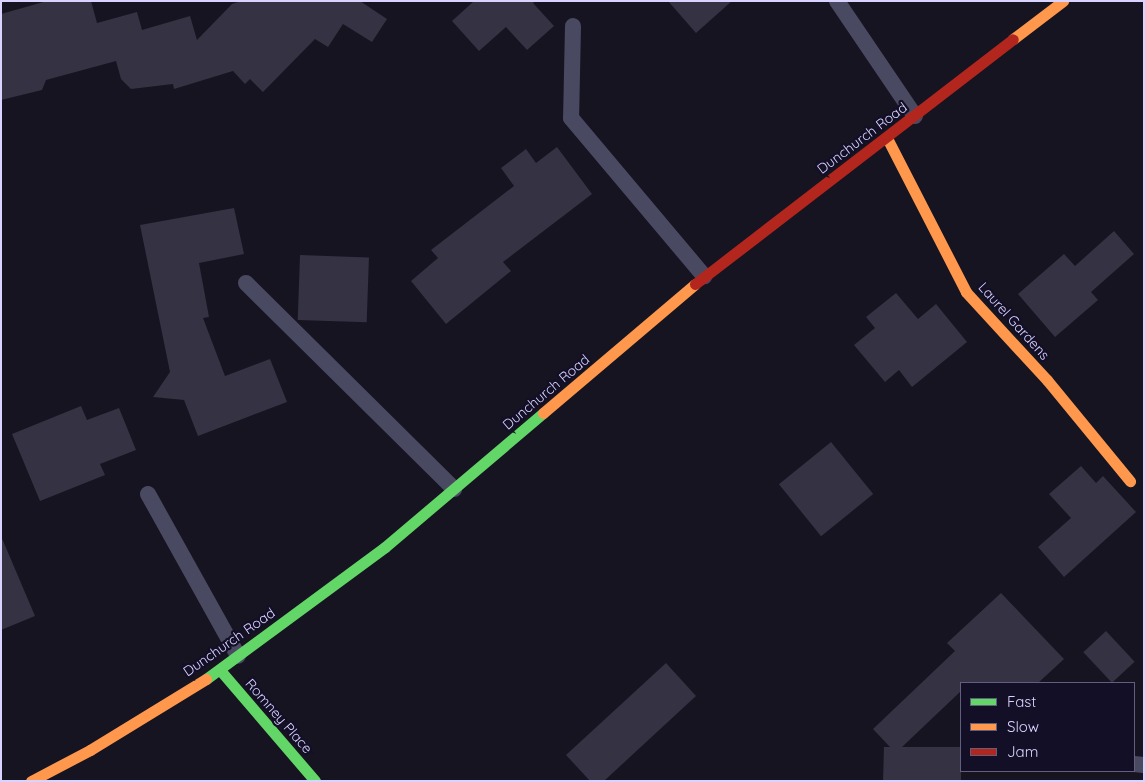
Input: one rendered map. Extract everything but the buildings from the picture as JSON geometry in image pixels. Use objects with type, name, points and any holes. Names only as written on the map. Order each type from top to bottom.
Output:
[{"type":"main road","name":"Dunchurch Road","points":[[31,781],[90,750],[220,670],[385,548],[704,276],[887,138],[1063,1]]},
{"type":"main road","name":"Laurel Gardens","points":[[887,138],[966,292],[1047,380],[1130,482]]},
{"type":"main road","name":"Romney Place","points":[[220,670],[315,781]]},
{"type":"lane","points":[[837,1],[915,116]]},
{"type":"lane","points":[[573,26],[571,118],[704,276]]},
{"type":"lane","points":[[246,282],[454,490]]},
{"type":"lane","points":[[148,494],[238,656]]},
{"type":"traffic: fast","points":[[206,679],[385,547],[543,413]]},
{"type":"traffic: fast","points":[[220,670],[315,781]]},
{"type":"traffic: slow","points":[[1013,39],[1063,1]]},
{"type":"traffic: slow","points":[[887,138],[966,292],[1047,380],[1130,481]]},
{"type":"traffic: slow","points":[[543,413],[695,284]]},
{"type":"traffic: slow","points":[[31,781],[90,750],[206,679]]},
{"type":"traffic: jam","points":[[695,284],[1013,39]]}]
